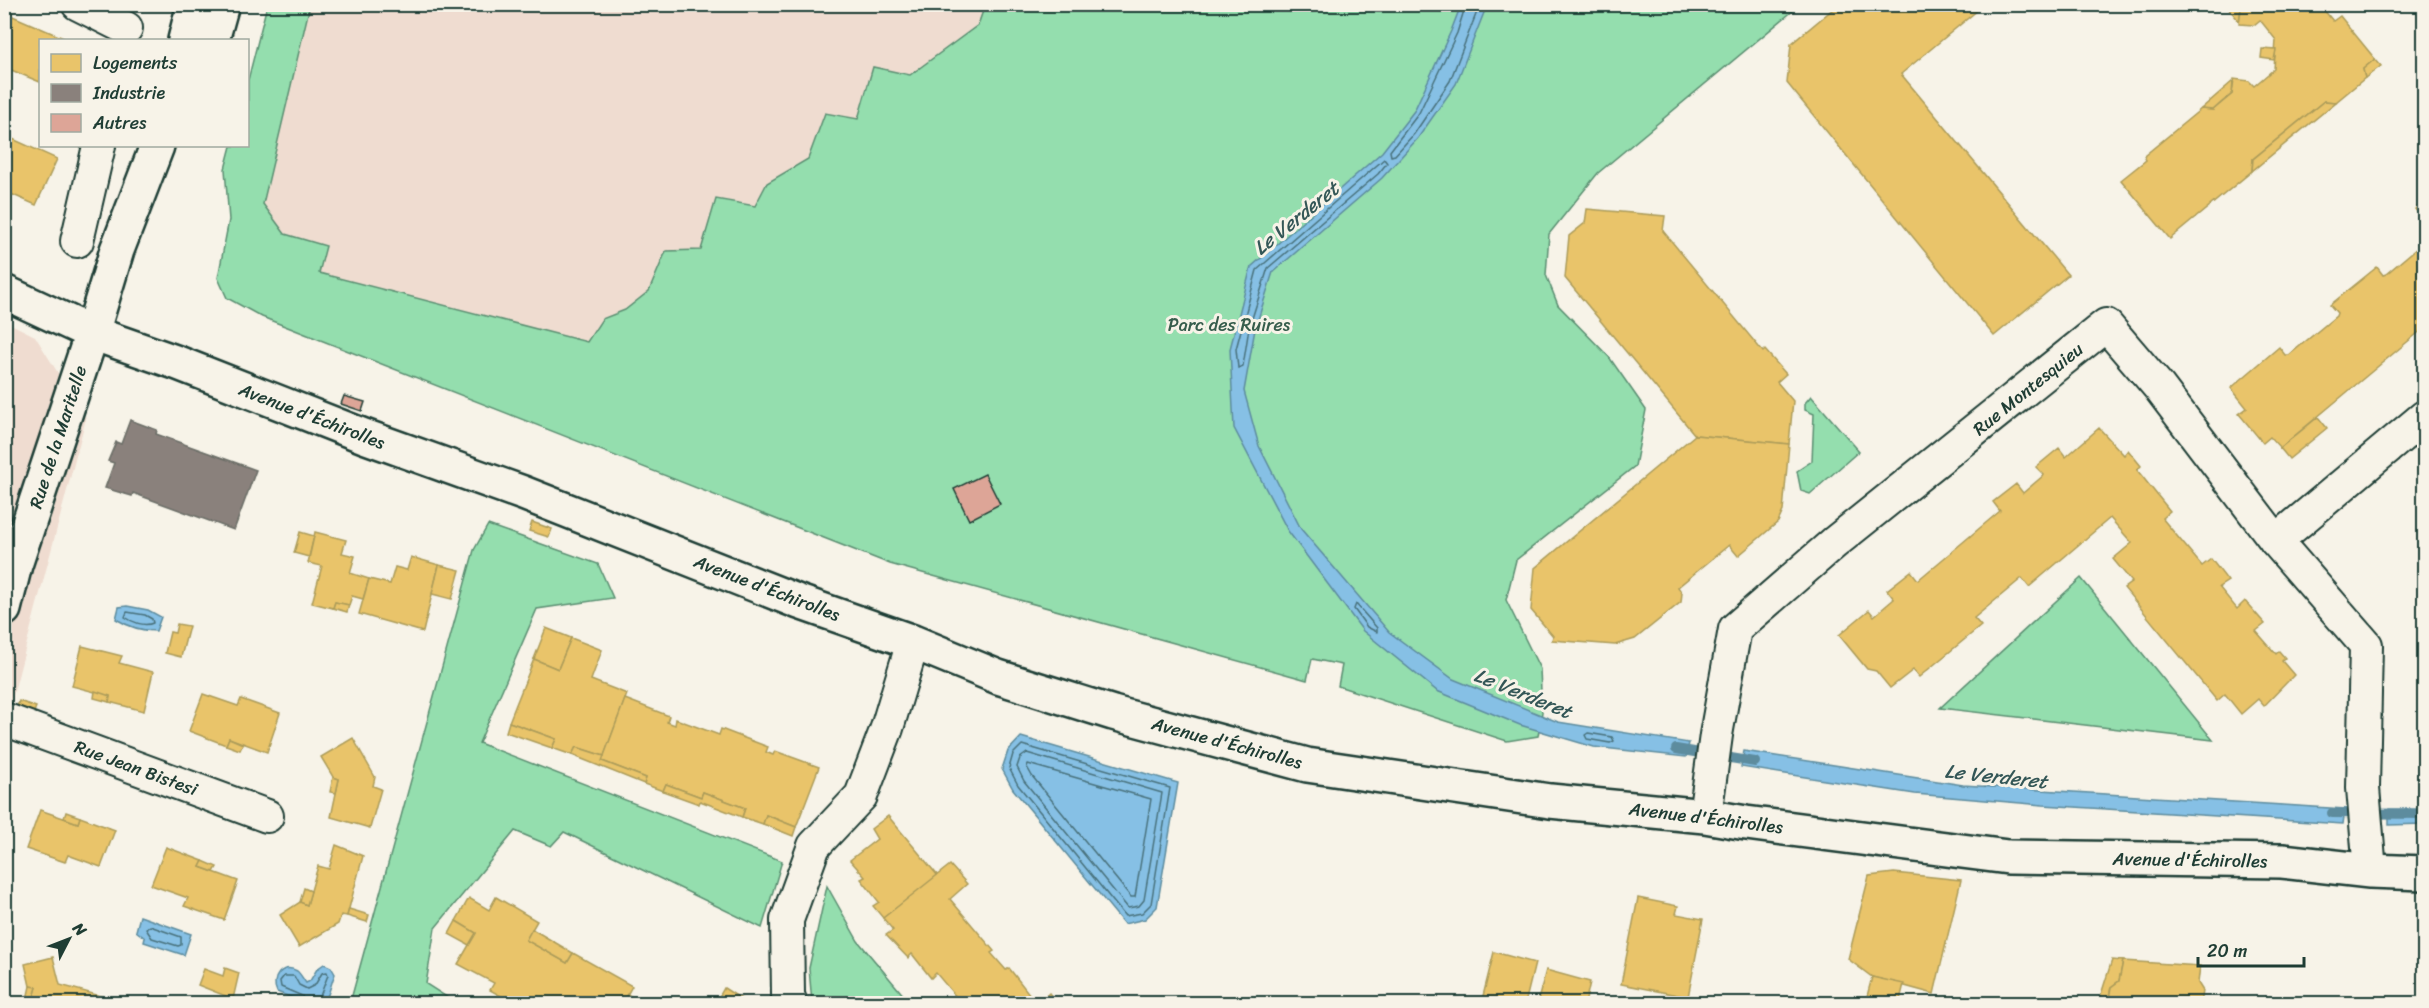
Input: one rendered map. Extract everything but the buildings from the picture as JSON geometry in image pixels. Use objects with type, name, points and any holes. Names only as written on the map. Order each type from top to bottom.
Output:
[{"type":"street","points":[[78,4],[127,24]]},
{"type":"street","points":[[185,39],[194,4]]},
{"type":"street","points":[[212,39],[222,4]]},
{"type":"street","points":[[77,242],[99,147]]},
{"type":"street","points":[[92,333],[117,250],[157,147]]},
{"type":"street","points":[[92,333],[135,255],[182,147]]},
{"type":"street","name":"Avenue d'Échirolles","points":[[4,292],[92,333],[178,363],[364,436],[514,489],[799,602],[913,642],[998,676],[1113,713],[1307,765],[1550,801],[1705,816],[2008,856],[2282,861],[2369,858],[2424,873]]},
{"type":"street","name":"Rue Montesquieu","points":[[1705,816],[1716,735],[1735,629],[1834,543],[2106,325],[2159,387],[2276,540]]},
{"type":"street","name":"Rue de la Maritelle","points":[[4,609],[15,565],[92,333]]},
{"type":"street","points":[[2369,858],[2363,788],[2366,645],[2276,540],[2424,417]]},
{"type":"street","points":[[791,1004],[788,920],[814,846],[861,796],[887,728],[913,642]]},
{"type":"street","name":"Rue Jean Bistesi","points":[[4,719],[267,816]]},
{"type":"shaded area","points":[[310,5],[985,5],[979,25],[910,75],[858,119],[825,113],[808,159],[767,183],[755,206],[716,199],[701,250],[666,251],[649,291],[624,310],[602,319],[587,342],[318,273],[325,246],[285,234],[263,204]]},
{"type":"shaded area","points":[[5,321],[35,336],[86,418],[5,726]]},
{"type":"green space","name":"Parc des Ruires","points":[[267,5],[310,5],[263,204],[285,234],[326,246],[319,273],[587,342],[602,319],[625,310],[649,291],[666,251],[701,250],[716,199],[755,206],[767,183],[808,159],[825,113],[858,119],[873,67],[910,75],[978,25],[985,5],[1800,5],[1598,173],[1549,234],[1546,275],[1558,305],[1609,357],[1646,410],[1635,466],[1516,560],[1506,600],[1540,669],[1542,712],[1538,736],[1507,741],[1338,686],[1342,665],[1312,659],[1307,680],[890,564],[262,317],[227,298],[218,278],[229,220],[225,169],[231,147],[249,147],[249,76]]},
{"type":"green space","points":[[1811,396],[1859,451],[1810,494],[1801,491],[1797,471],[1812,461],[1814,414],[1805,410],[1805,403]]},
{"type":"green space","points":[[488,525],[598,564],[613,598],[537,609],[479,743],[782,861],[762,928],[564,832],[551,846],[515,831],[435,928],[426,984],[456,1003],[350,1003],[474,550]]},
{"type":"green space","points":[[2081,578],[2213,740],[1940,708]]},
{"type":"green space","points":[[827,886],[858,941],[910,1003],[812,1003],[809,968]]},
{"type":"water","name":"Le Verderet","points":[[1461,5],[1487,5],[1456,84],[1418,138],[1382,178],[1273,272],[1255,329],[1244,391],[1259,446],[1301,529],[1389,632],[1453,679],[1558,722],[1689,743],[1686,757],[1594,747],[1520,725],[1437,691],[1363,631],[1288,531],[1234,428],[1230,349],[1251,267],[1382,152],[1414,111]]},
{"type":"water","points":[[127,606],[148,610],[161,617],[156,631],[135,628],[116,619],[119,607]]},
{"type":"water","points":[[1021,737],[1178,783],[1157,907],[1145,919],[1124,924],[1013,789],[1002,769],[1008,751]]},
{"type":"water","points":[[1744,751],[1963,785],[2345,809],[2343,824],[2043,805],[1915,794],[1741,767]]},
{"type":"water","points":[[2389,809],[2424,809],[2424,824],[2389,825]]},
{"type":"water","points":[[140,916],[191,934],[184,955],[144,942],[145,938],[136,931]]},
{"type":"water","points":[[324,964],[331,967],[335,974],[327,997],[322,1000],[310,1002],[277,992],[276,977],[282,970],[297,971],[306,983]]},
{"type":"waterway","name":"Le Verderet","points":[[1676,749],[1755,762]]},
{"type":"waterway","name":"Le Verderet","points":[[2332,813],[2424,814]]}]
